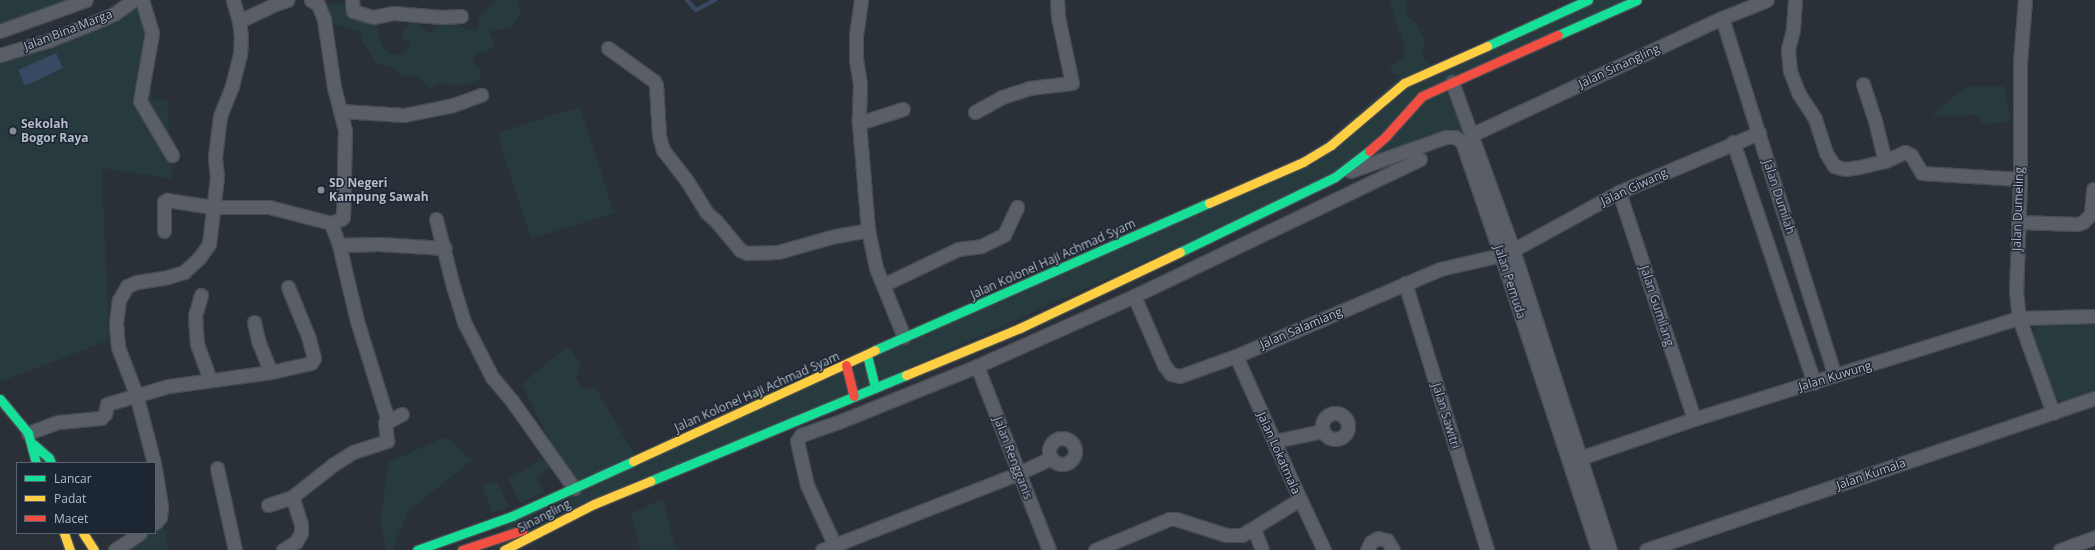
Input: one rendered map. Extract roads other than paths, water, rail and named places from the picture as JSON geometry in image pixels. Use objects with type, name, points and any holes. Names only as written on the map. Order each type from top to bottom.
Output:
[{"type":"main road","name":"Jalan Kolonel Haji Achmad Syam","points":[[417,550],[512,516],[846,365],[904,337],[1303,162],[1338,140],[1404,83],[1588,9],[1637,0]]},
{"type":"main road","name":"Jalan Kolonel Haji Achmad Syam","points":[[594,504],[1020,328],[1336,177],[1386,136],[1422,96],[1452,82],[1588,9]]},
{"type":"main road","points":[[867,355],[875,388]]},
{"type":"main road","points":[[846,365],[850,375],[854,396]]},
{"type":"main road","points":[[0,399],[30,439],[49,458],[51,462]]},
{"type":"main road","points":[[30,439],[36,462]]},
{"type":"main road","points":[[462,550],[483,547],[499,538],[594,504]]},
{"type":"main road","name":"Sinangling","points":[[504,550],[594,504]]},
{"type":"main road","points":[[492,550],[512,516]]},
{"type":"main road","points":[[64,534],[70,550]]},
{"type":"main road","points":[[84,534],[94,550]]},
{"type":"street","points":[[0,30],[86,0]]},
{"type":"street","name":"Jalan Bina Marga","points":[[0,55],[50,40],[95,22],[114,14],[134,0]]},
{"type":"street","points":[[142,0],[152,33],[140,101],[159,129],[172,155]]},
{"type":"street","points":[[154,462],[136,394],[118,347],[116,323],[119,300],[127,286],[137,282],[167,277],[184,272],[199,258],[209,244],[212,208],[217,177],[215,157],[220,116],[235,76],[240,55],[241,38],[239,21],[233,0]]},
{"type":"street","points":[[239,21],[287,0]]},
{"type":"street","points":[[164,231],[164,202],[167,200],[212,208],[269,207],[331,223],[342,219],[345,130],[334,87],[324,20],[318,4],[311,0]]},
{"type":"street","points":[[352,0],[352,9],[356,13],[373,17],[394,13],[442,17],[461,16]]},
{"type":"street","points":[[861,0],[856,34],[856,59],[860,84],[859,123],[868,230],[876,268],[904,337]]},
{"type":"street","points":[[976,112],[1002,97],[1029,88],[1072,83],[1058,17],[1057,0]]},
{"type":"street","name":"Jalan Sinangling","points":[[1471,135],[1722,18],[1767,0]]},
{"type":"street","points":[[1795,0],[1793,30],[1788,50],[1790,72],[1799,94],[1815,119],[1830,161],[1834,166],[1846,169],[1885,161],[1905,152],[1911,155],[1922,173],[2020,179]]},
{"type":"street","name":"Jalan Dumeling","points":[[2025,0],[2020,62],[2020,179],[2016,291],[2019,318],[2053,413]]},
{"type":"street","name":"Jalan Dumilah","points":[[1722,18],[1835,376]]},
{"type":"street","points":[[608,48],[654,81],[656,85],[659,136],[662,150],[687,181],[706,212],[716,221],[740,250],[751,253],[778,252],[811,244],[835,236],[868,230]]},
{"type":"street","name":"Jalan Pemuda","points":[[1452,82],[1471,135],[1598,550]]},
{"type":"street","points":[[1863,84],[1874,117],[1885,161]]},
{"type":"street","points":[[341,111],[404,116],[453,106],[481,95]]},
{"type":"street","points":[[859,123],[903,109]]},
{"type":"street","name":"Jalan Giwang","points":[[1507,252],[1619,192],[1733,142],[1758,133]]},
{"type":"street","name":"Jalan Pemuda","points":[[1336,177],[1446,137],[1455,137],[1462,142],[1507,252],[1580,458],[1610,550]]},
{"type":"street","name":"Jalan Dumilah","points":[[1733,142],[1814,382]]},
{"type":"street","points":[[836,547],[806,485],[797,441],[801,435],[842,422],[977,366],[1134,296],[1420,159]]},
{"type":"street","points":[[2018,222],[2078,224],[2083,222],[2091,214],[2093,189]]},
{"type":"street","name":"Jalan Gumilang","points":[[1619,192],[1694,419]]},
{"type":"street","points":[[883,285],[958,249],[981,246],[1004,235],[1017,207]]},
{"type":"street","points":[[436,220],[464,322],[492,377],[512,401],[574,488]]},
{"type":"street","points":[[331,223],[339,245],[357,321],[388,421]]},
{"type":"street","points":[[339,245],[379,244],[444,248]]},
{"type":"street","name":"Jalan Salamiang","points":[[1134,296],[1164,365],[1170,374],[1180,376],[1236,356],[1440,269],[1507,252]]},
{"type":"street","name":"Jalan Sawitri","points":[[1405,283],[1487,550]]},
{"type":"street","points":[[30,439],[59,422],[101,418],[105,414],[107,404],[136,394],[169,386],[271,372],[311,363],[314,358],[308,336],[288,287]]},
{"type":"street","points":[[201,295],[196,316],[196,331],[198,344],[210,380]]},
{"type":"street","name":"Jalan Kuwung","points":[[1580,458],[1694,419],[2019,318],[2095,316]]},
{"type":"street","points":[[254,322],[259,343],[271,372]]},
{"type":"street","name":"Jalan Lokatmala","points":[[1236,356],[1324,550]]},
{"type":"street","name":"Jalan Rengganis","points":[[977,366],[1049,550]]},
{"type":"street","name":"Jalan Kumala","points":[[1646,550],[2095,398]]},
{"type":"street","points":[[268,505],[292,497],[334,464],[353,452],[387,441],[384,425],[388,421],[402,414]]},
{"type":"street","points":[[1274,441],[1322,431]]},
{"type":"street","points":[[822,550],[836,547],[1019,473],[1051,458]]},
{"type":"street","points":[[217,468],[235,550]]},
{"type":"street","points":[[156,474],[161,507],[160,517],[156,522]]},
{"type":"street","points":[[283,550],[296,542],[301,533],[301,524],[292,497]]},
{"type":"street","points":[[1094,550],[1169,519],[1176,519],[1226,535],[1242,535],[1254,529],[1300,499]]},
{"type":"street","points":[[1254,529],[1262,550]]},
{"type":"street","points":[[115,550],[139,534]]},
{"type":"street","points":[[2060,550],[2095,537]]},
{"type":"street","points":[[1367,550],[1371,542],[1378,538],[1387,540],[1393,550]]},
{"type":"water","points":[[56,53],[63,68],[25,86],[18,70]]},
{"type":"waterway","points":[[687,0],[696,10],[716,0]]},
{"type":"place","name":"Sekolah Bogor Raya","points":[[13,131]]},
{"type":"place","name":"SD Negeri Kampung Sawah","points":[[321,190]]}]
